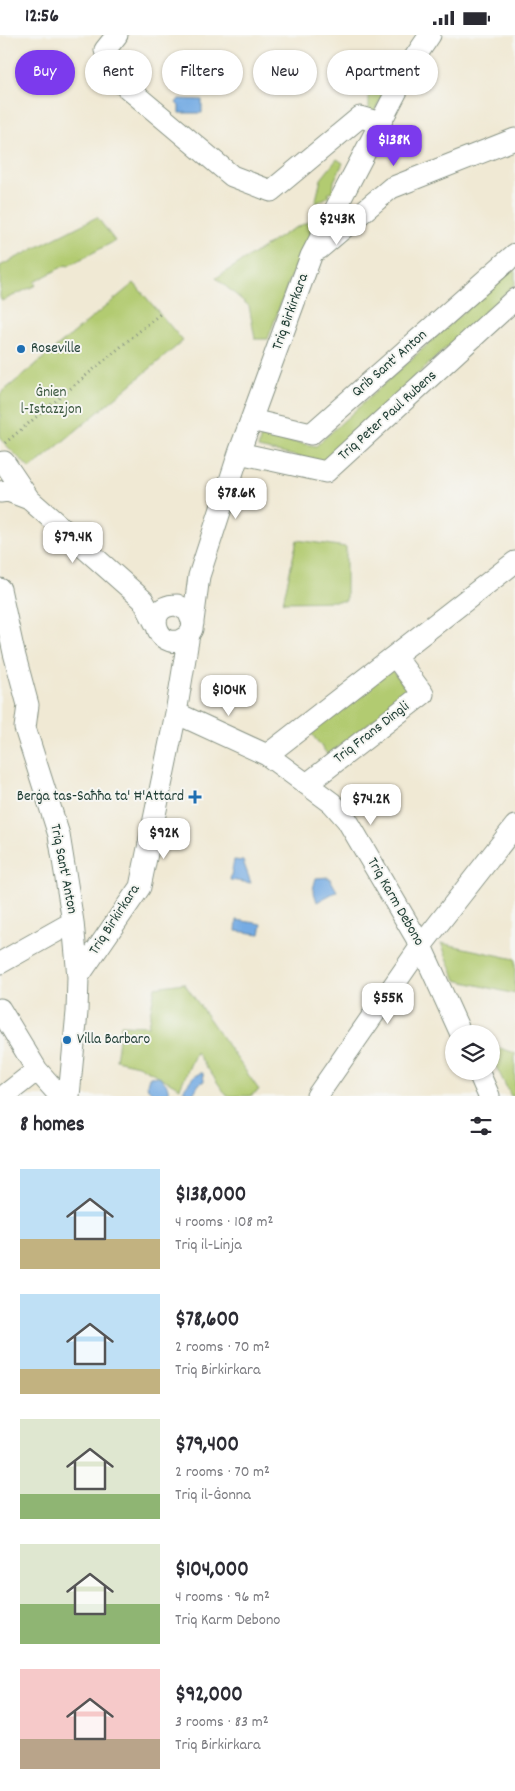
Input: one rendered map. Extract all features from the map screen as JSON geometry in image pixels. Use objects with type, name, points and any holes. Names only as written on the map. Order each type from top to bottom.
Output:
[{"type":"street","points":[[117,35],[105,49],[112,75],[232,176],[271,191],[360,117],[381,123]]},
{"type":"street","name":"Triq Birkirkara","points":[[78,977],[140,887],[176,713],[199,576],[239,453],[311,256],[413,60],[430,35]]},
{"type":"street","points":[[311,256],[391,187],[515,139]]},
{"type":"street","name":"Qrib Sant' Anton","points":[[251,420],[310,434],[515,254]]},
{"type":"street","name":"Triq Peter Paul Rubens","points":[[239,453],[326,472],[515,299]]},
{"type":"street","points":[[2,454],[4,462],[29,499],[167,619],[179,641],[191,628],[188,611],[167,619]]},
{"type":"street","points":[[0,492],[8,491],[29,499]]},
{"type":"street","points":[[266,755],[515,562]]},
{"type":"street","name":"Triq Birkirkara","points":[[176,713],[167,619],[199,576]]},
{"type":"street","name":"Triq Sant' Anton","points":[[0,589],[28,705],[26,728],[58,835],[72,922],[78,977],[77,1012],[69,1096]]},
{"type":"street","name":"Triq Frans Dingli","points":[[307,784],[423,694],[395,656]]},
{"type":"street","name":"Triq Karm Debono","points":[[176,713],[266,755],[332,803],[347,820],[421,946],[457,1025]]},
{"type":"street","points":[[301,1096],[322,1089],[421,946],[515,826]]},
{"type":"street","points":[[0,963],[72,922]]},
{"type":"street","points":[[0,1009],[37,1070],[60,1096]]},
{"type":"street","points":[[4,1096],[37,1070]]},
{"type":"street","points":[[482,1080],[489,1096]]},
{"type":"path","points":[[2,454],[160,314]]},
{"type":"green space","points":[[368,95],[382,95],[374,113],[369,110]]},
{"type":"green space","points":[[337,159],[343,163],[334,181],[333,191],[328,194],[329,196],[315,204],[321,179]]},
{"type":"green space","points":[[320,216],[287,286],[268,339],[255,339],[249,306],[216,278],[289,231]]},
{"type":"green space","points":[[97,217],[115,241],[34,282],[36,285],[2,301],[0,297],[0,266]]},
{"type":"green space","points":[[515,265],[515,284],[323,462],[258,448],[261,436],[316,446]]},
{"type":"green space","name":"Ġnien l-Istazzjon","points":[[134,283],[183,341],[30,469],[0,439],[0,394]]},
{"type":"green space","points":[[297,540],[346,547],[346,601],[283,602]]},
{"type":"green space","points":[[391,669],[409,692],[328,755],[310,732]]},
{"type":"green space","points":[[441,943],[515,959],[515,994],[456,980]]},
{"type":"green space","points":[[184,983],[259,1090],[250,1096],[227,1096],[196,1052],[180,1088],[138,1065],[116,1060],[121,1025],[148,1026],[155,987]]},
{"type":"green space","points":[[500,1048],[515,1053],[515,1096],[511,1096],[500,1075]]},
{"type":"water","points":[[179,99],[202,100],[202,113],[179,113],[179,106],[176,103]]},
{"type":"water","points":[[234,860],[243,861],[251,883],[230,880]]},
{"type":"water","points":[[329,877],[337,891],[317,902],[313,889],[316,878]]},
{"type":"water","points":[[237,920],[262,924],[260,934],[236,931]]},
{"type":"water","points":[[203,1073],[204,1081],[199,1084],[192,1096],[183,1090],[193,1077]]},
{"type":"water","points":[[159,1076],[167,1085],[169,1093],[167,1096],[156,1096],[148,1089],[149,1077]]},
{"type":"place","name":"Roseville","points":[[21,349]]},
{"type":"place","name":"Berġa tas-Saħħa ta' Ħ'Attard","points":[[195,797]]},
{"type":"place","name":"Villa Barbaro","points":[[67,1040]]}]
